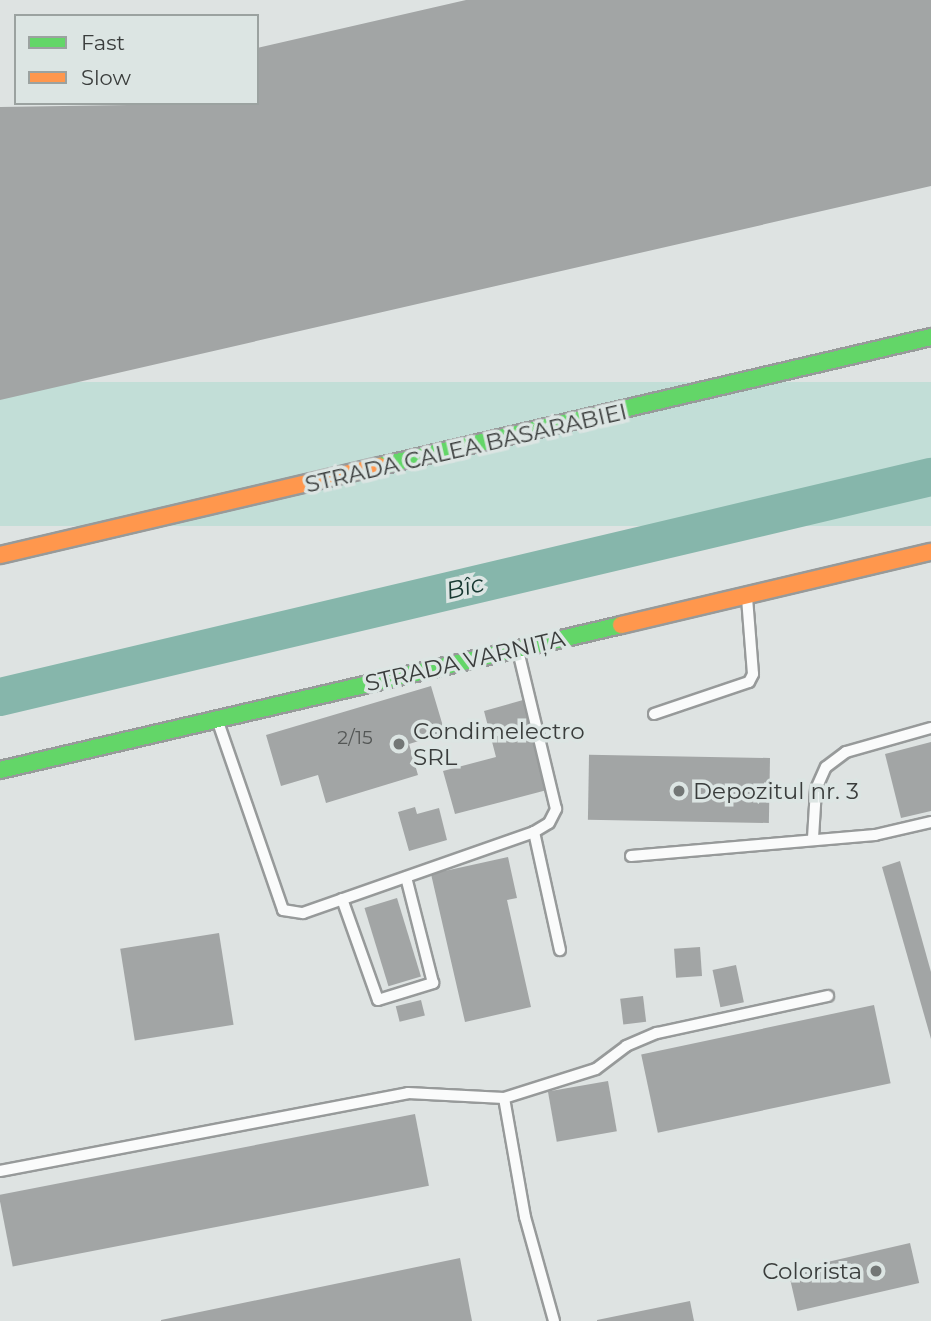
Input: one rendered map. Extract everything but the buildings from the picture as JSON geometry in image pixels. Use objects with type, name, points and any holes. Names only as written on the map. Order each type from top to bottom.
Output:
[{"type":"street","name":"STRADA CALEA BASARABIEI","points":[[0,555],[931,337]]},
{"type":"street","name":"STRADA VARNIȚA","points":[[0,770],[931,552]]},
{"type":"lane","points":[[654,714],[748,682],[753,674],[747,594]]},
{"type":"lane","points":[[217,719],[283,910],[303,913],[534,832],[549,823],[555,809],[517,648]]},
{"type":"lane","points":[[813,838],[816,789],[826,767],[846,752],[931,728]]},
{"type":"lane","points":[[631,856],[813,838],[875,835],[931,822]]},
{"type":"lane","points":[[534,832],[560,950]]},
{"type":"lane","points":[[342,899],[378,1000],[433,983],[406,877]]},
{"type":"lane","points":[[0,1171],[408,1093],[504,1098],[596,1069],[626,1046],[657,1033],[828,996]]},
{"type":"lane","points":[[504,1098],[525,1217],[554,1321]]},
{"type":"green space","points":[[0,382],[931,382],[931,526],[0,526]]},
{"type":"waterway","name":"Bîc","points":[[0,697],[931,477]]},
{"type":"traffic: fast","points":[[380,466],[931,337]]},
{"type":"traffic: fast","points":[[0,770],[621,625]]},
{"type":"traffic: slow","points":[[0,555],[380,466]]},
{"type":"traffic: slow","points":[[621,625],[931,552]]},
{"type":"place","name":"Condimelectro SRL","points":[[399,744]]},
{"type":"place","name":"Depozitul nr. 3","points":[[679,791]]},
{"type":"place","name":"Colorista","points":[[876,1271]]}]
